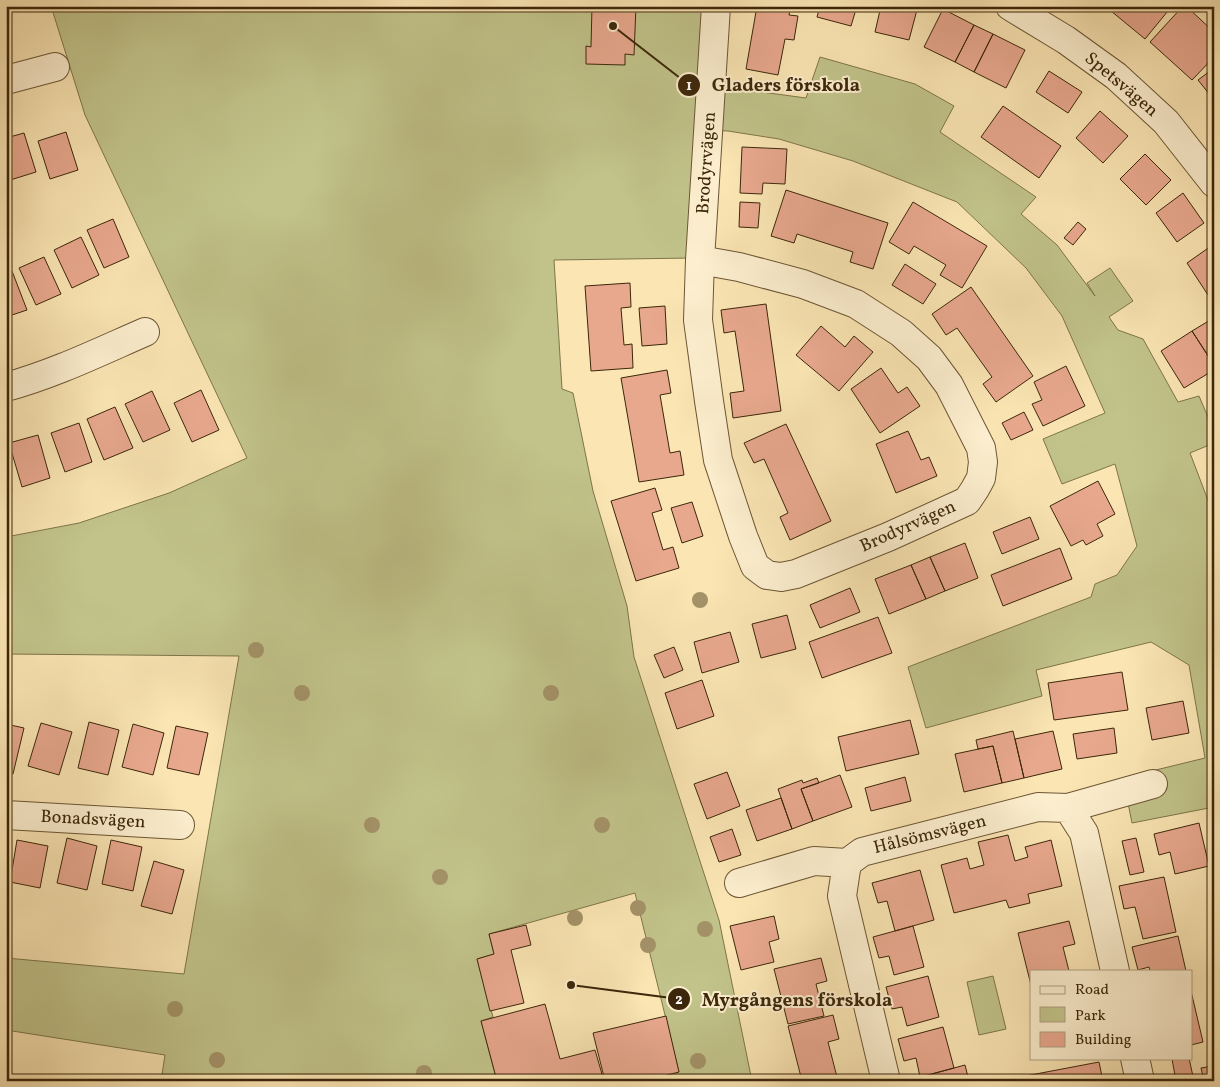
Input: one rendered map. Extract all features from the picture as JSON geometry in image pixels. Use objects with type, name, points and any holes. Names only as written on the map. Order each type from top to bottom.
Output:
[{"type":"street","name":"Brodyrvägen","points":[[700,260],[803,284],[856,304],[901,333],[929,358],[949,385],[981,448],[983,462],[981,478],[976,490],[967,501],[888,537],[796,574],[781,577],[767,574],[755,566],[718,460],[698,320],[700,260],[716,6]]},
{"type":"street","name":"Spetsvägen","points":[[1010,6],[1066,40],[1116,76],[1166,122],[1214,184]]},
{"type":"street","points":[[6,80],[55,67]]},
{"type":"street","points":[[6,387],[25,382],[144,332]]},
{"type":"street","name":"Hålsömsvägen","points":[[848,863],[862,852],[1038,807],[1068,808],[1153,784]]},
{"type":"street","points":[[1068,808],[1084,834],[1115,970]]},
{"type":"street","name":"Bonadsvägen","points":[[6,815],[180,825]]},
{"type":"street","points":[[739,883],[814,861],[848,863],[842,896],[886,1081]]},
{"type":"street","points":[[1135,1060],[1140,1081]]},
{"type":"green space","points":[[51,6],[705,6],[702,84],[806,98],[820,57],[915,84],[954,106],[940,132],[1036,197],[1021,214],[1057,245],[1095,296],[1087,283],[1110,268],[1133,301],[1109,317],[1118,330],[1143,339],[1178,402],[1199,396],[1214,431],[1214,443],[1190,453],[1214,516],[1214,807],[1132,823],[1123,778],[1205,758],[1189,665],[1151,642],[1036,670],[1042,696],[926,728],[908,667],[1091,597],[1095,584],[1117,575],[1137,546],[1115,464],[1062,484],[1043,439],[1105,413],[1062,316],[1026,268],[957,202],[853,161],[779,139],[728,131],[701,130],[692,258],[554,260],[562,389],[573,393],[593,491],[627,606],[634,657],[719,920],[752,1081],[644,1081],[679,1072],[635,893],[489,934],[494,954],[477,959],[493,1017],[481,1021],[497,1081],[161,1081],[165,1055],[6,1030],[6,958],[184,974],[239,656],[6,654],[6,537],[79,523],[169,493],[247,458],[85,115]]},
{"type":"green space","points":[[993,976],[1006,1029],[979,1035],[967,982]]},
{"type":"building","points":[[592,6],[636,6],[634,55],[625,54],[625,65],[586,64],[586,46],[591,47]]},
{"type":"building","points":[[757,6],[791,6],[789,15],[798,16],[794,40],[785,39],[778,75],[746,69]]},
{"type":"building","points":[[820,6],[857,6],[851,26],[817,17]]},
{"type":"building","points":[[881,6],[918,6],[909,40],[875,32]]},
{"type":"building","points":[[1105,6],[1172,6],[1145,39]]},
{"type":"building","points":[[1183,6],[1186,6],[1214,32],[1214,57],[1192,80],[1150,42]]},
{"type":"building","points":[[943,9],[974,25],[955,62],[924,47]]},
{"type":"building","points":[[974,25],[993,34],[974,72],[955,62]]},
{"type":"building","points":[[993,34],[1025,50],[1006,88],[974,72]]},
{"type":"building","points":[[1214,68],[1214,100],[1198,80]]},
{"type":"building","points":[[1049,71],[1082,92],[1068,113],[1036,92]]},
{"type":"building","points":[[1003,106],[1061,146],[1039,178],[981,137]]},
{"type":"building","points":[[1100,111],[1128,136],[1103,163],[1076,138]]},
{"type":"building","points":[[66,132],[78,170],[50,179],[38,141]]},
{"type":"building","points":[[24,133],[36,172],[7,181],[6,138]]},
{"type":"building","points":[[742,147],[787,149],[785,184],[763,183],[762,194],[740,193]]},
{"type":"building","points":[[1145,154],[1171,180],[1146,205],[1120,179]]},
{"type":"building","points":[[786,190],[888,223],[873,269],[850,262],[853,252],[797,234],[794,243],[771,236]]},
{"type":"building","points":[[1183,193],[1204,223],[1177,242],[1156,213]]},
{"type":"building","points":[[740,202],[760,203],[758,228],[739,227]]},
{"type":"building","points":[[913,202],[987,246],[962,288],[940,275],[946,265],[914,246],[909,254],[889,242]]},
{"type":"building","points":[[113,219],[129,257],[104,268],[87,230]]},
{"type":"building","points":[[1078,222],[1086,229],[1073,245],[1064,238]]},
{"type":"building","points":[[81,237],[99,275],[72,288],[54,250]]},
{"type":"building","points":[[1214,244],[1214,291],[1208,295],[1187,263]]},
{"type":"building","points":[[44,257],[61,294],[36,305],[19,268]]},
{"type":"building","points":[[905,264],[936,284],[923,304],[892,285]]},
{"type":"building","points":[[12,271],[27,310],[6,317],[6,273]]},
{"type":"building","points":[[630,283],[631,307],[621,308],[624,345],[632,344],[633,368],[591,371],[585,286]]},
{"type":"building","points":[[971,287],[1033,376],[996,402],[983,384],[992,377],[957,328],[946,335],[932,314]]},
{"type":"building","points":[[766,304],[781,411],[733,418],[730,393],[744,391],[735,331],[724,333],[721,310]]},
{"type":"building","points":[[665,306],[667,344],[642,346],[639,308]]},
{"type":"building","points":[[1212,319],[1214,322],[1214,365],[1192,331]]},
{"type":"building","points":[[821,326],[845,347],[854,336],[873,352],[839,391],[796,355]]},
{"type":"building","points":[[1192,331],[1214,365],[1214,370],[1184,388],[1161,351]]},
{"type":"building","points":[[1066,366],[1085,406],[1043,426],[1032,404],[1042,400],[1034,382]]},
{"type":"building","points":[[881,368],[898,393],[907,387],[920,406],[880,433],[851,389]]},
{"type":"building","points":[[667,370],[671,393],[660,395],[670,453],[680,451],[684,475],[639,482],[621,378]]},
{"type":"building","points":[[201,390],[219,430],[192,442],[174,403]]},
{"type":"building","points":[[152,391],[170,430],[143,442],[125,404]]},
{"type":"building","points":[[115,407],[133,448],[104,460],[87,419]]},
{"type":"building","points":[[1024,412],[1033,430],[1011,440],[1002,423]]},
{"type":"building","points":[[79,423],[92,462],[65,472],[51,433]]},
{"type":"building","points":[[786,424],[831,521],[790,540],[780,517],[788,513],[764,459],[754,463],[744,443]]},
{"type":"building","points":[[908,431],[921,460],[929,457],[937,476],[896,493],[876,444]]},
{"type":"building","points":[[38,435],[50,478],[22,487],[9,443]]},
{"type":"building","points":[[6,462],[12,489],[6,490]]},
{"type":"building","points":[[1214,463],[1214,481],[1208,465]]},
{"type":"building","points":[[1098,481],[1115,514],[1097,524],[1103,536],[1086,545],[1083,540],[1071,546],[1050,506]]},
{"type":"building","points":[[655,488],[662,510],[652,513],[663,550],[673,547],[679,568],[636,581],[611,501]]},
{"type":"building","points":[[692,502],[703,536],[682,543],[671,508]]},
{"type":"building","points":[[1030,517],[1039,539],[1002,554],[993,532]]},
{"type":"building","points":[[965,543],[978,578],[945,591],[930,557]]},
{"type":"building","points":[[1060,548],[1072,579],[1003,606],[991,575]]},
{"type":"building","points":[[930,557],[945,591],[926,599],[911,565]]},
{"type":"building","points":[[911,565],[926,599],[889,614],[875,579]]},
{"type":"building","points":[[850,588],[860,612],[820,628],[810,605]]},
{"type":"building","points":[[787,615],[796,649],[761,658],[752,624]]},
{"type":"building","points":[[878,617],[892,653],[822,678],[809,642]]},
{"type":"building","points":[[730,632],[739,662],[702,673],[694,642]]},
{"type":"building","points":[[674,647],[683,670],[664,678],[654,655]]},
{"type":"building","points":[[1122,672],[1128,710],[1054,720],[1048,683]]},
{"type":"building","points":[[702,680],[714,716],[677,729],[665,693]]},
{"type":"building","points":[[1183,701],[1189,733],[1152,740],[1146,708]]},
{"type":"building","points":[[910,720],[919,754],[846,771],[838,737]]},
{"type":"building","points":[[89,722],[119,730],[108,775],[78,768]]},
{"type":"building","points":[[41,723],[72,732],[59,775],[28,766]]},
{"type":"building","points":[[6,724],[24,728],[13,774],[6,773]]},
{"type":"building","points":[[133,724],[164,733],[153,775],[122,767]]},
{"type":"building","points":[[176,726],[208,733],[199,775],[167,768]]},
{"type":"building","points":[[1114,728],[1117,753],[1077,759],[1073,734]]},
{"type":"building","points":[[1013,731],[1024,778],[1002,783],[993,746],[978,749],[976,740]]},
{"type":"building","points":[[1053,731],[1062,769],[1024,778],[1015,739]]},
{"type":"building","points":[[993,746],[1002,783],[964,792],[955,754]]},
{"type":"building","points":[[727,772],[740,806],[707,819],[694,784]]},
{"type":"building","points":[[840,775],[852,807],[813,821],[801,789]]},
{"type":"building","points":[[905,777],[911,801],[871,811],[865,788]]},
{"type":"building","points":[[817,778],[819,783],[801,789],[813,821],[792,829],[778,789],[802,780],[803,783]]},
{"type":"building","points":[[781,798],[792,829],[757,841],[746,810]]},
{"type":"building","points":[[1199,823],[1209,866],[1175,874],[1170,852],[1159,855],[1154,834]]},
{"type":"building","points":[[732,829],[741,855],[719,862],[710,837]]},
{"type":"building","points":[[1008,835],[1015,861],[1028,857],[1025,847],[1051,840],[1062,886],[1028,894],[1030,903],[1009,908],[1006,900],[954,913],[941,865],[967,858],[970,869],[984,865],[978,842]]},
{"type":"building","points":[[67,838],[97,846],[87,890],[57,883]]},
{"type":"building","points":[[1136,838],[1144,872],[1130,875],[1122,841]]},
{"type":"building","points":[[17,840],[48,846],[40,888],[10,882]]},
{"type":"building","points":[[111,840],[142,847],[133,891],[102,884]]},
{"type":"building","points":[[154,861],[184,870],[172,914],[141,906]]},
{"type":"building","points":[[920,870],[934,920],[895,931],[887,901],[878,903],[872,883]]},
{"type":"building","points":[[1164,877],[1176,932],[1143,939],[1135,907],[1124,909],[1119,886]]},
{"type":"building","points":[[774,916],[779,939],[769,942],[774,962],[741,970],[730,926]]},
{"type":"building","points":[[1069,921],[1075,944],[1063,947],[1069,970],[1030,970],[1030,981],[1018,933]]},
{"type":"building","points":[[526,925],[531,945],[511,950],[524,1003],[490,1011],[477,959],[494,954],[489,934]]},
{"type":"building","points":[[913,926],[924,967],[894,975],[889,956],[879,958],[873,937]]},
{"type":"building","points":[[1178,936],[1186,970],[1150,970],[1149,967],[1138,970],[1132,947]]},
{"type":"building","points":[[821,958],[827,981],[816,984],[824,1016],[788,1024],[774,969]]},
{"type":"building","points":[[928,976],[939,1017],[907,1026],[902,1007],[892,1009],[886,987]]},
{"type":"building","points":[[1192,995],[1203,1042],[1192,1045]]},
{"type":"building","points":[[545,1004],[560,1059],[595,1050],[604,1081],[497,1081],[481,1021]]},
{"type":"building","points":[[833,1015],[839,1039],[828,1042],[838,1081],[802,1081],[788,1026]]},
{"type":"building","points":[[666,1016],[679,1072],[644,1081],[605,1081],[593,1033]]},
{"type":"building","points":[[943,1027],[954,1068],[920,1077],[916,1058],[904,1061],[898,1039]]},
{"type":"building","points":[[1214,1044],[1214,1081],[1204,1081],[1201,1068],[1213,1066],[1209,1045]]},
{"type":"building","points":[[1172,1060],[1189,1060],[1194,1081],[1176,1081]]},
{"type":"building","points":[[1099,1062],[1103,1081],[999,1081]]},
{"type":"building","points":[[965,1065],[969,1081],[934,1081],[932,1074]]},
{"type":"place","name":"Gladers förskola","points":[[613,26]]},
{"type":"place","name":"Myrgångens förskola","points":[[571,985]]}]
